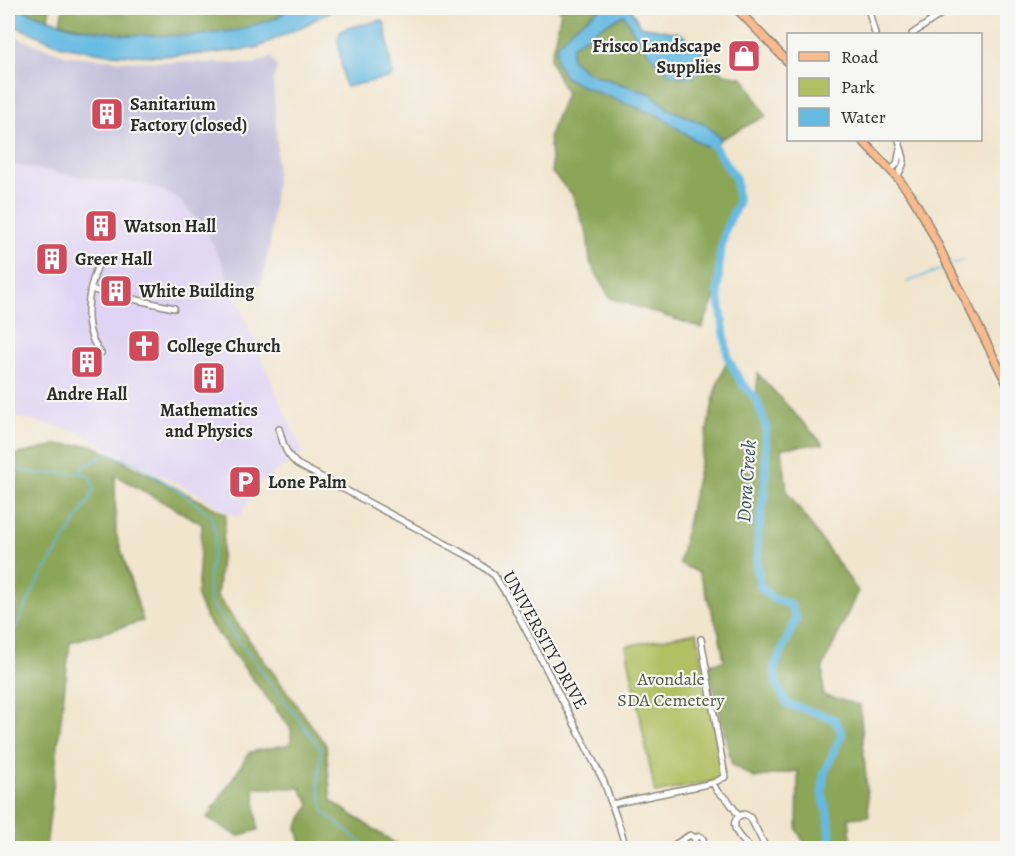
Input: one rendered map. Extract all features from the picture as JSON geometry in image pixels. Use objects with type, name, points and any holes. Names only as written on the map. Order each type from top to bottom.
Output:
[{"type":"main road","points":[[736,8],[787,60]]},
{"type":"main road","points":[[863,141],[911,195],[1008,386]]},
{"type":"main road","points":[[1004,849],[1008,846]]},
{"type":"street","points":[[868,8],[875,33]]},
{"type":"street","points":[[913,33],[950,8]]},
{"type":"street","points":[[897,177],[905,159],[899,141]]},
{"type":"street","points":[[891,170],[897,164],[900,148]]},
{"type":"street","points":[[99,263],[92,279],[88,326],[94,345],[101,353]]},
{"type":"street","points":[[91,289],[110,295]]},
{"type":"street","points":[[119,296],[174,309]]},
{"type":"street","name":"UNIVERSITY DRIVE","points":[[279,429],[283,446],[297,464],[472,558],[494,575],[534,645],[592,757],[612,804],[626,849]]},
{"type":"street","points":[[612,804],[713,783],[725,777],[700,639]]},
{"type":"street","points":[[713,783],[717,791],[728,800],[739,816]]},
{"type":"street","points":[[750,849],[734,824],[735,820],[744,814],[750,817],[766,849]]},
{"type":"street","points":[[663,849],[671,847],[690,835],[695,838]]},
{"type":"shaded area","points":[[10,35],[67,56],[127,61],[254,64],[271,57],[277,67],[273,80],[277,144],[276,177],[270,245],[261,286],[231,287],[220,258],[205,230],[178,198],[156,188],[132,182],[94,179],[8,164],[8,39]]},
{"type":"shaded area","points":[[8,164],[98,179],[132,182],[156,188],[178,198],[205,230],[220,258],[303,453],[258,484],[239,518],[198,494],[76,431],[8,415]]},
{"type":"green space","points":[[21,8],[50,8],[48,19],[31,13]]},
{"type":"green space","points":[[63,8],[291,8],[276,18],[228,32],[139,36],[110,33],[60,22]]},
{"type":"green space","points":[[558,8],[601,8],[572,29],[565,77],[586,88],[659,116],[704,146],[714,146],[736,179],[738,203],[726,228],[720,253],[718,290],[702,328],[610,298],[590,262],[587,234],[572,194],[552,173],[549,135],[566,94],[550,60],[561,12]]},
{"type":"green space","points":[[625,15],[637,38],[657,62],[703,62],[700,47],[724,74],[743,77],[766,116],[721,139],[706,125],[669,109],[651,94],[588,73],[571,59],[572,46],[604,25]]},
{"type":"green space","points":[[728,358],[740,381],[756,399],[758,374],[823,444],[782,448],[787,492],[858,591],[823,667],[823,695],[860,705],[869,816],[849,818],[852,848],[807,848],[797,830],[798,771],[754,778],[732,765],[708,664],[724,661],[719,633],[699,573],[679,563],[716,388]]},
{"type":"green space","points":[[56,445],[92,445],[226,514],[217,596],[326,745],[331,801],[402,848],[302,848],[297,827],[310,804],[300,788],[254,788],[258,830],[238,836],[207,818],[250,752],[291,744],[291,729],[206,618],[197,597],[202,524],[115,475],[116,533],[143,621],[70,642],[46,848],[8,848],[8,457]]},
{"type":"green space","name":"Avondale SDA Cemetery","points":[[697,632],[724,773],[714,781],[655,793],[626,646]]},
{"type":"water","points":[[8,8],[21,8],[73,27],[126,35],[192,36],[240,30],[276,18],[291,8],[336,8],[256,48],[207,54],[156,56],[108,54],[62,46],[8,23]]},
{"type":"water","points":[[601,8],[632,8],[641,26],[679,33],[700,47],[703,62],[694,77],[673,76],[657,62],[637,38],[624,15],[572,46],[571,59],[588,73],[651,94],[669,109],[706,125],[721,139],[714,146],[704,146],[659,116],[586,88],[565,77],[556,60],[557,45],[572,29]]},
{"type":"water","points":[[382,20],[385,24],[391,77],[346,87],[338,41],[340,32],[347,28]]},
{"type":"waterway","name":"Dora Creek","points":[[704,139],[714,146],[736,179],[738,203],[726,228],[720,253],[718,290],[728,358],[740,381],[757,400],[766,427],[764,497],[758,535],[757,568],[760,586],[772,598],[790,604],[796,619],[775,666],[776,683],[787,704],[835,720],[842,734],[824,773],[822,793],[829,819],[831,848]]},
{"type":"waterway","points":[[952,264],[964,260]]},
{"type":"waterway","points":[[907,282],[945,268]]},
{"type":"waterway","points":[[80,473],[85,466],[109,453],[137,464],[186,495],[210,515],[216,533],[209,576],[209,602],[321,749],[318,785],[324,812],[368,848]]},
{"type":"waterway","points":[[8,468],[35,473],[80,473],[90,477],[94,489],[89,501],[38,581],[8,643]]},
{"type":"place","name":"Frisco Landscape Supplies","points":[[744,56]]},
{"type":"place","name":"Sanitarium Factory (closed)","points":[[107,114]]},
{"type":"place","name":"Watson Hall","points":[[101,226]]},
{"type":"place","name":"Greer Hall","points":[[52,259]]},
{"type":"place","name":"White Building","points":[[116,291]]},
{"type":"place","name":"College Church","points":[[144,346]]},
{"type":"place","name":"Andre Hall","points":[[87,362]]},
{"type":"place","name":"Mathematics and Physics","points":[[209,378]]},
{"type":"place","name":"Lone Palm","points":[[245,482]]}]
